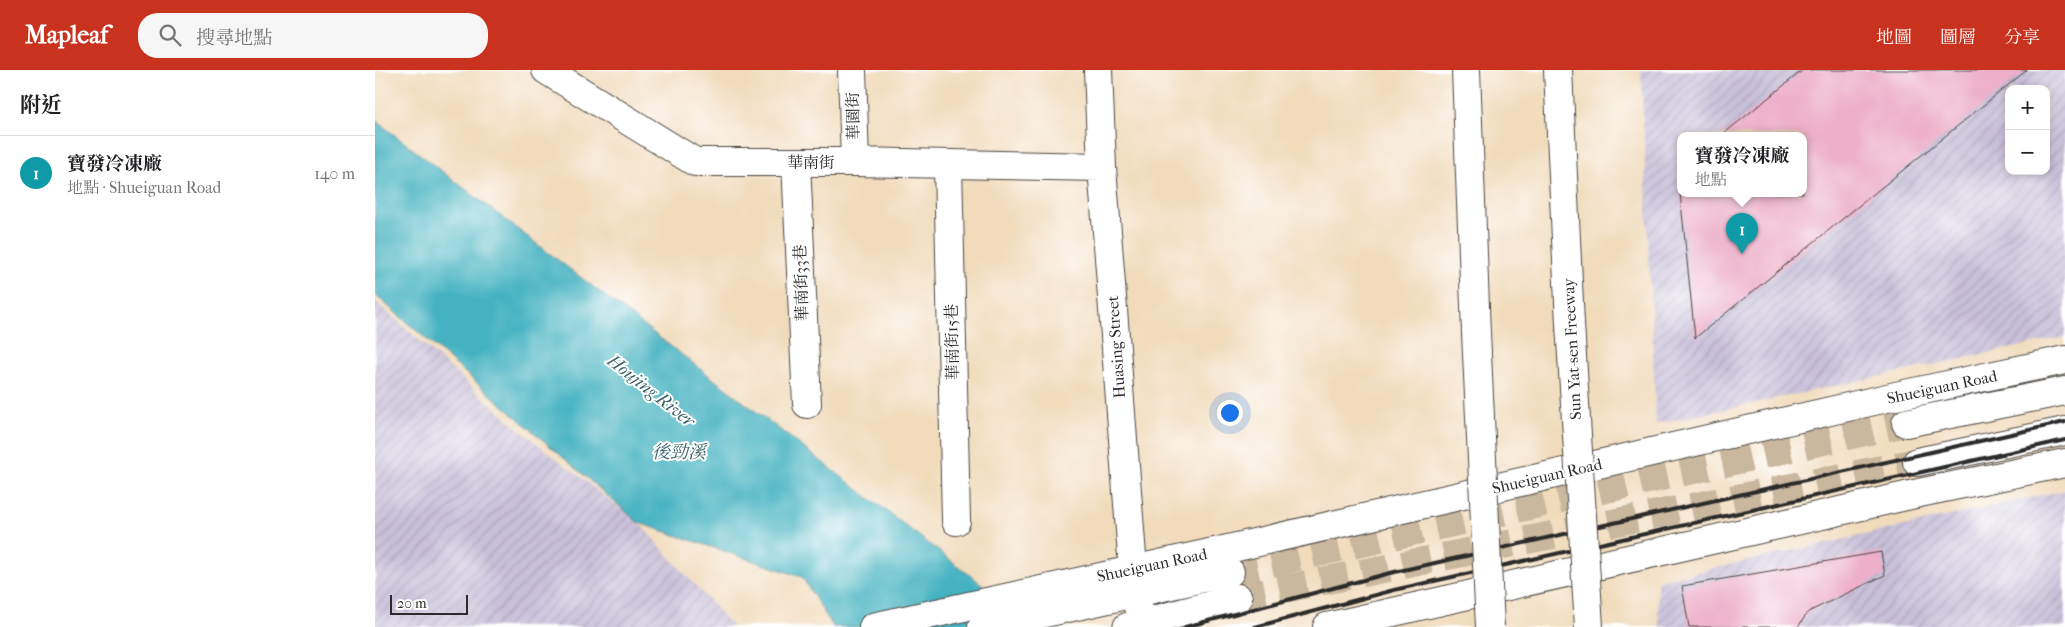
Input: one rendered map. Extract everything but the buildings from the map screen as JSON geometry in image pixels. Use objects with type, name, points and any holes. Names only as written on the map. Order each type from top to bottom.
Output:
[{"type":"main road","name":"華南街","points":[[547,70],[695,162],[855,162],[1102,167]]},
{"type":"main road","name":"華園街","points":[[852,70],[855,162]]},
{"type":"main road","name":"Huasing Street","points":[[1098,70],[1102,167],[1134,582],[1135,625]]},
{"type":"main road","points":[[1466,70],[1475,334],[1490,627]]},
{"type":"main road","name":"Sun Yat-sen Freeway","points":[[1558,70],[1569,324],[1589,627]]},
{"type":"main road","name":"華南街33巷","points":[[796,162],[807,404]]},
{"type":"main road","name":"華南街15巷","points":[[948,164],[956,521]]},
{"type":"main road","name":"Shueiguan Road","points":[[1031,603],[1134,582],[1891,397],[2065,360]]},
{"type":"main road","name":"Shueiguan Road","points":[[1906,423],[2065,391]]},
{"type":"main road","points":[[1917,462],[2065,431]]},
{"type":"main road","points":[[1327,627],[1919,493],[2065,463]]},
{"type":"main road","name":"Shueiguan Road","points":[[1134,582],[1234,585],[1135,625]]},
{"type":"main road","points":[[873,627],[1031,603]]},
{"type":"main road","points":[[982,627],[1031,603]]},
{"type":"shaded area","points":[[1641,70],[2065,70],[2065,337],[1656,424]]},
{"type":"shaded area","points":[[375,301],[520,430],[639,523],[733,627],[375,627]]},
{"type":"shaded area","points":[[2065,490],[2065,627],[1659,627],[1657,581]]},
{"type":"water","name":"後勁溪","points":[[375,120],[1038,627],[833,627],[802,577],[639,523],[375,295]]},
{"type":"tunnel","points":[[1230,572],[1906,423]]},
{"type":"tunnel","points":[[1238,598],[1917,462]]},
{"type":"railway","points":[[1185,627],[1390,573],[2065,422]]},
{"type":"railway","points":[[1255,627],[1394,590],[2065,440]]},
{"type":"place","name":"寶發冷凍廠","points":[[1742,254]]},
{"type":"water label","name":"Houjing River","points":[[651,391]]}]
